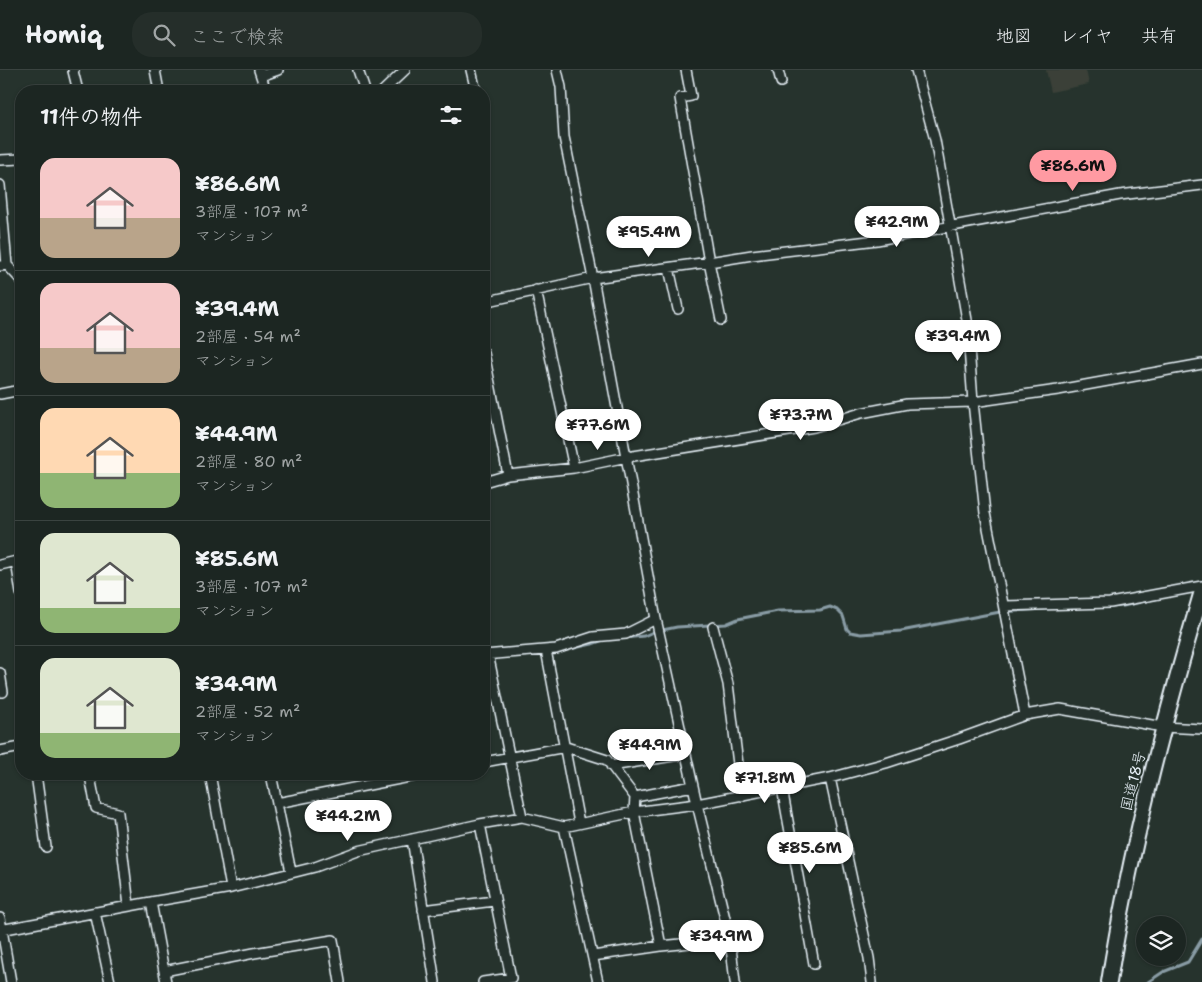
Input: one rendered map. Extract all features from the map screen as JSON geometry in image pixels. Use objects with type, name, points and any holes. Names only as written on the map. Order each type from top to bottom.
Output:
[{"type":"highway","name":"国道18号","points":[[1109,982],[1137,832],[1168,705],[1202,591]]},
{"type":"street","points":[[74,70],[76,85]]},
{"type":"street","points":[[155,70],[158,85]]},
{"type":"street","points":[[264,85],[260,73],[278,70]]},
{"type":"street","points":[[358,70],[363,85]]},
{"type":"street","points":[[389,85],[405,70]]},
{"type":"street","points":[[471,70],[475,85]]},
{"type":"street","points":[[557,70],[561,88],[562,126],[593,278],[656,619],[697,804],[730,939],[735,982]]},
{"type":"street","points":[[686,70],[691,96],[680,98],[721,320]]},
{"type":"street","points":[[778,70],[781,82]]},
{"type":"street","points":[[916,70],[935,140],[966,320],[985,514],[1025,715]]},
{"type":"street","points":[[0,160],[15,159]]},
{"type":"street","points":[[0,185],[4,265],[15,275]]},
{"type":"street","points":[[490,301],[593,278],[752,255],[877,240],[1120,195],[1202,186]]},
{"type":"street","points":[[669,268],[678,309]]},
{"type":"street","points":[[536,290],[574,468]]},
{"type":"street","points":[[490,480],[508,476],[574,468],[627,457],[814,427],[861,413],[907,404],[973,402],[1058,390],[1202,364]]},
{"type":"street","points":[[490,384],[508,476]]},
{"type":"street","points":[[0,394],[15,391]]},
{"type":"street","points":[[0,564],[15,562]]},
{"type":"street","points":[[1004,606],[1110,603],[1202,586]]},
{"type":"street","points":[[490,655],[556,649],[593,637],[626,634],[656,619]]},
{"type":"street","points":[[713,627],[728,684],[742,796]]},
{"type":"street","points":[[546,650],[566,746],[579,823]]},
{"type":"street","points":[[490,673],[522,817]]},
{"type":"street","points":[[0,674],[3,692],[0,692]]},
{"type":"street","points":[[1,930],[231,888],[315,867],[358,851],[480,824],[522,817],[564,827],[634,812],[697,804],[830,778],[886,763],[1025,715],[1060,709],[1163,727],[1202,729]]},
{"type":"street","points":[[490,761],[566,746],[607,760],[635,797],[634,812],[661,946]]},
{"type":"street","points":[[0,751],[15,748]]},
{"type":"street","points":[[611,766],[686,754]]},
{"type":"street","points":[[830,778],[869,958],[872,982]]},
{"type":"street","points":[[37,780],[46,847]]},
{"type":"street","points":[[91,780],[96,808],[118,813],[129,906]]},
{"type":"street","points":[[211,780],[231,888]]},
{"type":"street","points":[[272,780],[291,872]]},
{"type":"street","points":[[277,803],[394,780]]},
{"type":"street","points":[[635,797],[693,786]]},
{"type":"street","points":[[782,788],[814,964]]},
{"type":"street","points":[[480,824],[511,978],[483,982]]},
{"type":"street","points":[[564,827],[598,982]]},
{"type":"street","points":[[412,839],[435,982]]},
{"type":"street","points":[[422,910],[494,900]]},
{"type":"street","points":[[151,902],[166,982]]},
{"type":"street","points":[[95,912],[110,982]]},
{"type":"street","points":[[0,918],[11,982]]},
{"type":"street","points":[[593,956],[661,946],[730,939]]},
{"type":"street","points":[[164,971],[254,953],[334,940],[340,982]]},
{"type":"shaded area","points":[[1046,70],[1086,70],[1089,84],[1051,92]]},
{"type":"waterway","points":[[1111,607],[1159,598]]},
{"type":"waterway","points":[[624,638],[644,636],[677,627],[726,624],[738,619],[778,611],[820,610],[830,607],[837,610],[843,616],[847,629],[850,632],[861,634],[901,631],[1000,612],[1045,609]]},
{"type":"waterway","points":[[565,650],[603,640]]},
{"type":"waterway","points":[[1148,982],[1163,972],[1188,962],[1202,939]]}]
